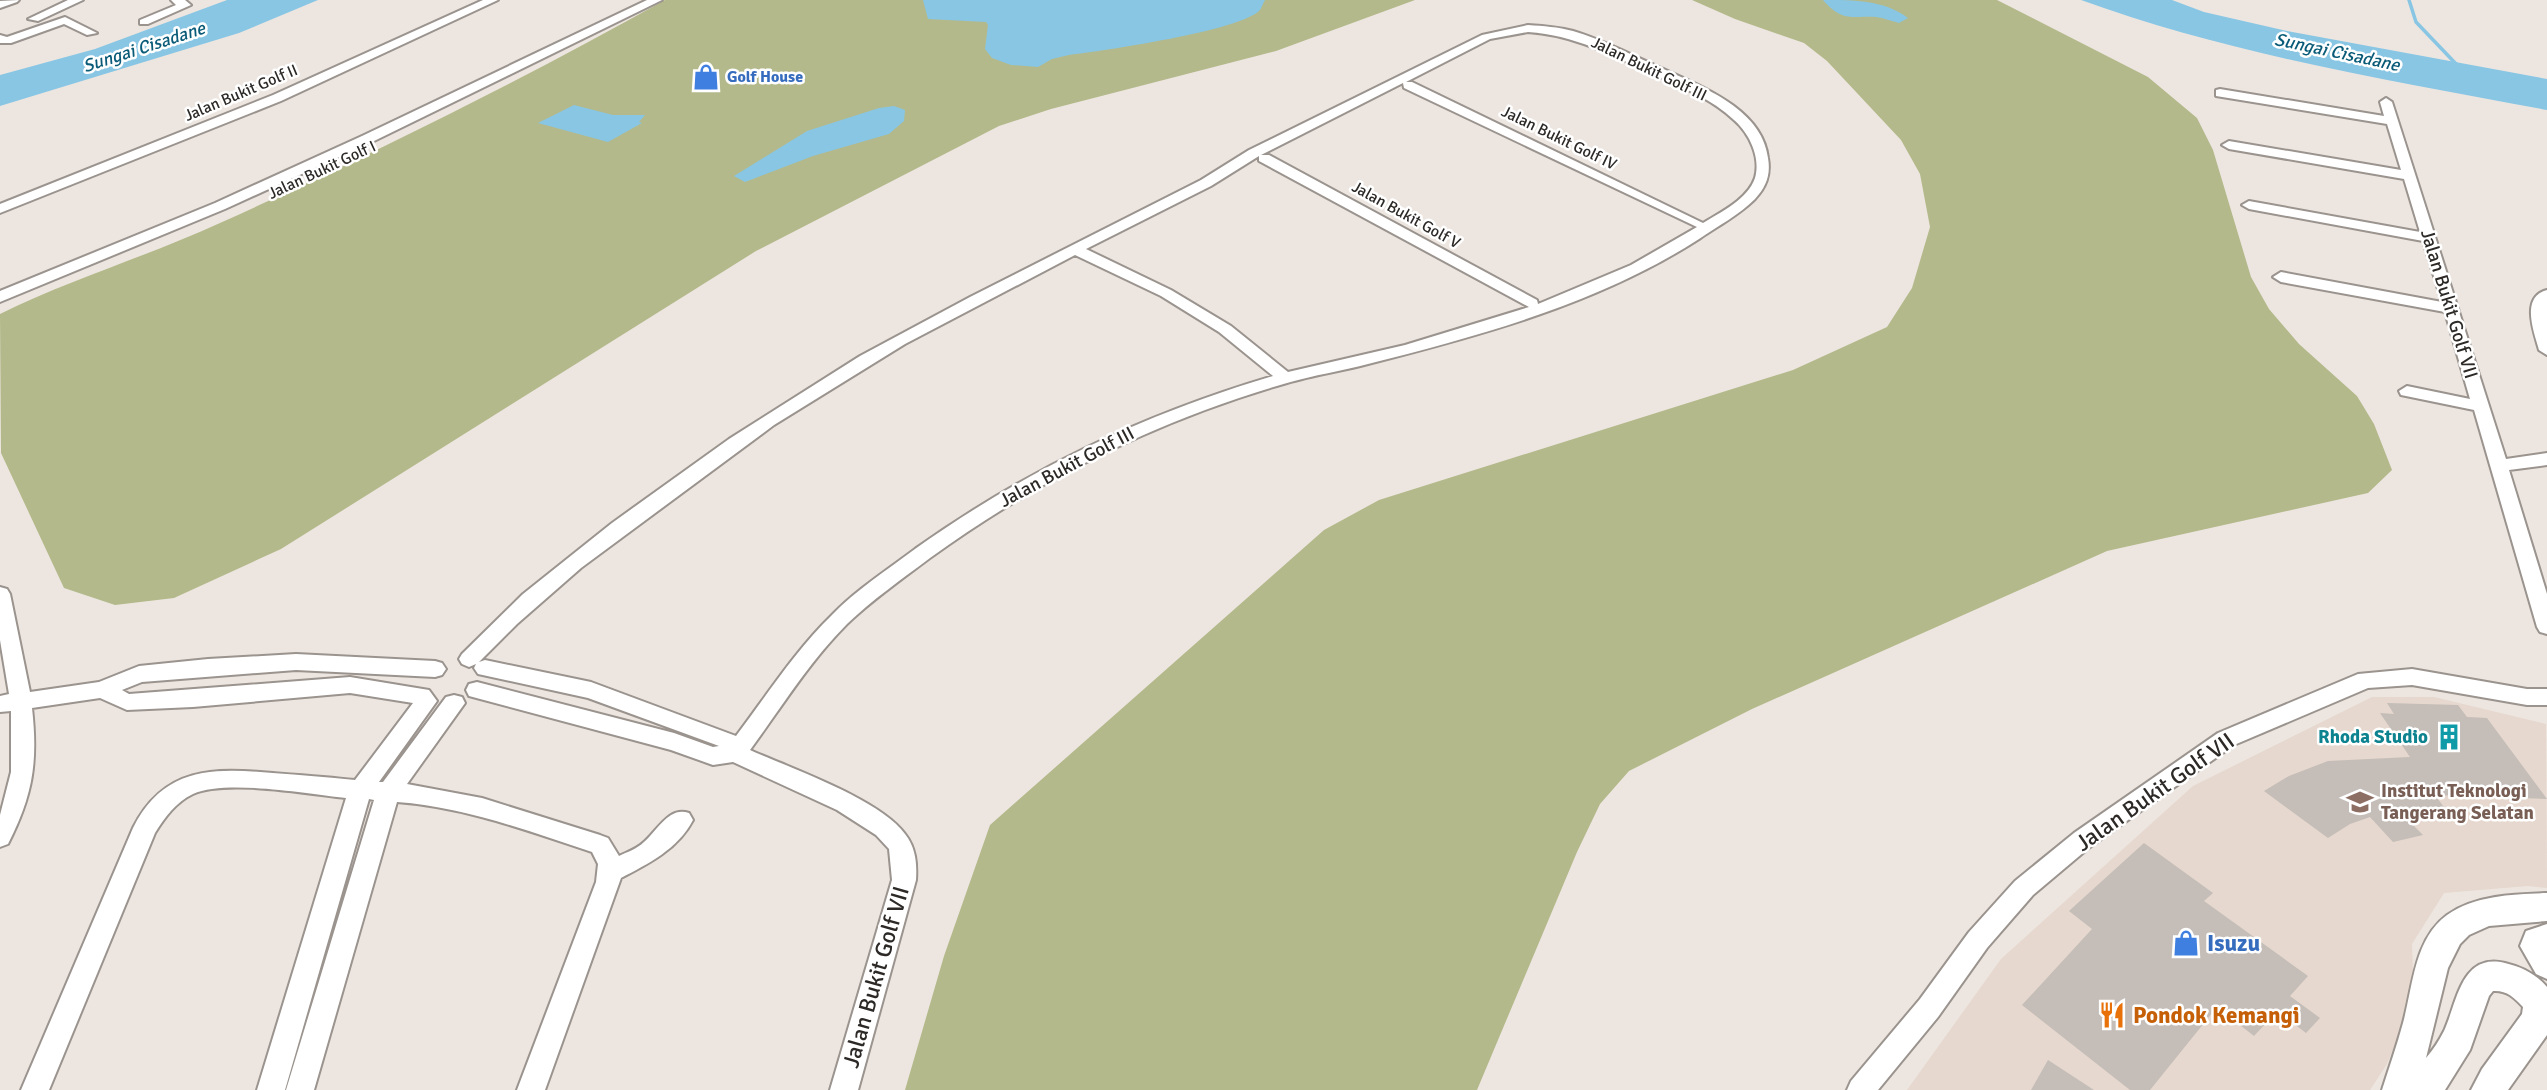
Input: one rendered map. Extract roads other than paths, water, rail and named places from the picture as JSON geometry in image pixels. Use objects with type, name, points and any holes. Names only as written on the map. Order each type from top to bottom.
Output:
[{"type":"main road","points":[[2399,1090],[2421,1016],[2429,973],[2441,942],[2460,924],[2487,914],[2547,907]]},
{"type":"main road","points":[[2547,937],[2538,941],[2536,947],[2547,964]]},
{"type":"main road","points":[[2424,1090],[2445,1062],[2461,1032],[2482,980],[2498,975],[2509,977],[2522,985],[2539,1003],[2540,1012],[2531,1030],[2488,1090]]},
{"type":"street","points":[[0,5],[13,0]]},
{"type":"street","points":[[77,0],[1,31],[7,41],[65,20],[91,33]]},
{"type":"street","points":[[144,22],[185,5],[177,0]]},
{"type":"street","name":"Jalan Bukit Golf II","points":[[0,199],[185,130],[347,62],[480,0]]},
{"type":"street","name":"Jalan Bukit Golf II","points":[[0,209],[277,98],[492,0]]},
{"type":"street","name":"Jalan Bukit Golf I","points":[[0,297],[232,200],[405,122],[656,0]]},
{"type":"street","name":"Jalan Bukit Golf I","points":[[0,305],[231,211],[379,143],[579,45],[633,13]]},
{"type":"street","name":"Jalan Bukit Golf III","points":[[477,663],[505,620],[588,551],[692,474],[790,407],[898,341],[1206,183],[1254,153],[1486,37],[1520,29],[1565,31],[1588,38],[1715,101],[1750,128],[1758,144],[1763,174],[1752,194],[1706,229],[1633,269],[1524,315],[1364,360],[1285,378],[1193,407],[1116,439],[1017,491],[960,526],[841,617],[795,669],[770,708],[735,753]]},
{"type":"street","name":"Jalan Bukit Golf III","points":[[1206,183],[1233,174],[1497,39],[1516,34],[1556,34],[1590,45],[1702,101],[1725,116],[1740,132],[1750,160],[1748,177],[1735,195],[1696,223],[1590,279],[1502,315],[1486,326]]},
{"type":"street","name":"Jalan Bukit Golf IV","points":[[1408,85],[1696,223]]},
{"type":"street","points":[[2220,93],[2392,121]]},
{"type":"street","name":"Jalan Bukit Golf VII","points":[[2386,102],[2452,309],[2547,627]]},
{"type":"street","points":[[2229,145],[2411,176]]},
{"type":"street","name":"Jalan Bukit Golf V","points":[[1264,158],[1531,303]]},
{"type":"street","points":[[2249,205],[2430,238]]},
{"type":"street","points":[[1076,250],[1166,293],[1213,322],[1285,378]]},
{"type":"street","points":[[2281,277],[2452,309]]},
{"type":"street","points":[[2547,295],[2538,307],[2538,320],[2547,350]]},
{"type":"street","points":[[2407,391],[2480,406]]},
{"type":"street","points":[[2497,466],[2547,458]]},
{"type":"street","points":[[0,594],[13,653],[10,703],[26,737],[18,800],[0,837]]},
{"type":"street","points":[[300,1090],[388,793],[454,703],[477,690],[485,679],[477,663],[452,661],[435,670],[421,687],[424,698]]},
{"type":"street","points":[[10,703],[102,690],[139,674],[208,667],[296,662],[435,670]]},
{"type":"street","name":"Jalan Bukit Golf VII","points":[[477,663],[592,690],[726,739],[735,753],[858,811],[886,829],[902,850],[904,880],[844,1090]]},
{"type":"street","name":"Jalan Bukit Golf VII","points":[[1861,1090],[1929,1008],[1978,940],[2024,888],[2082,840],[2226,739],[2366,680],[2412,677],[2528,697],[2547,697]]},
{"type":"street","points":[[102,690],[127,702],[350,685],[424,698],[433,704],[454,703]]},
{"type":"street","name":"Jalan Bukit Golf VII","points":[[477,690],[674,742],[713,756],[735,753]]},
{"type":"street","points":[[271,1090],[360,790],[424,698]]},
{"type":"street","points":[[34,1090],[145,828],[162,802],[174,791],[198,782],[222,778],[428,795],[482,807],[600,845],[610,863],[608,882],[531,1090]]},
{"type":"street","points":[[609,872],[650,852],[681,820]]},
{"type":"street","points":[[297,1004],[326,997]]},
{"type":"water","name":"Sungai Cisadane","points":[[227,0],[318,0],[239,33],[0,106],[0,75],[95,49]]},
{"type":"water","points":[[923,0],[1265,0],[1260,10],[1248,18],[1227,25],[1169,39],[1069,55],[1052,59],[1038,67],[1011,65],[992,58],[985,49],[988,25],[986,22],[928,19]]},
{"type":"water","points":[[1823,0],[1879,4],[1908,18],[1899,23],[1876,17],[1842,15]]},
{"type":"water","name":"Sungai Cisadane","points":[[2081,0],[2172,0],[2204,12],[2287,31],[2547,79],[2547,110],[2370,77],[2253,51],[2194,36]]},
{"type":"water","points":[[574,105],[613,115],[645,115],[639,122],[642,123],[608,142],[538,123]]},
{"type":"water","points":[[894,106],[905,110],[904,121],[889,134],[813,156],[745,182],[734,176],[807,131],[879,108]]},
{"type":"waterway","points":[[2409,0],[2416,22],[2458,66]]},
{"type":"place","name":"Golf House","points":[[706,77]]},
{"type":"place","name":"Rhoda Studio","points":[[2449,737]]},
{"type":"place","name":"Institut Teknologi Tangerang Selatan","points":[[2360,802]]},
{"type":"place","name":"Isuzu","points":[[2186,943]]},
{"type":"place","name":"Pondok Kemangi","points":[[2112,1015]]}]
